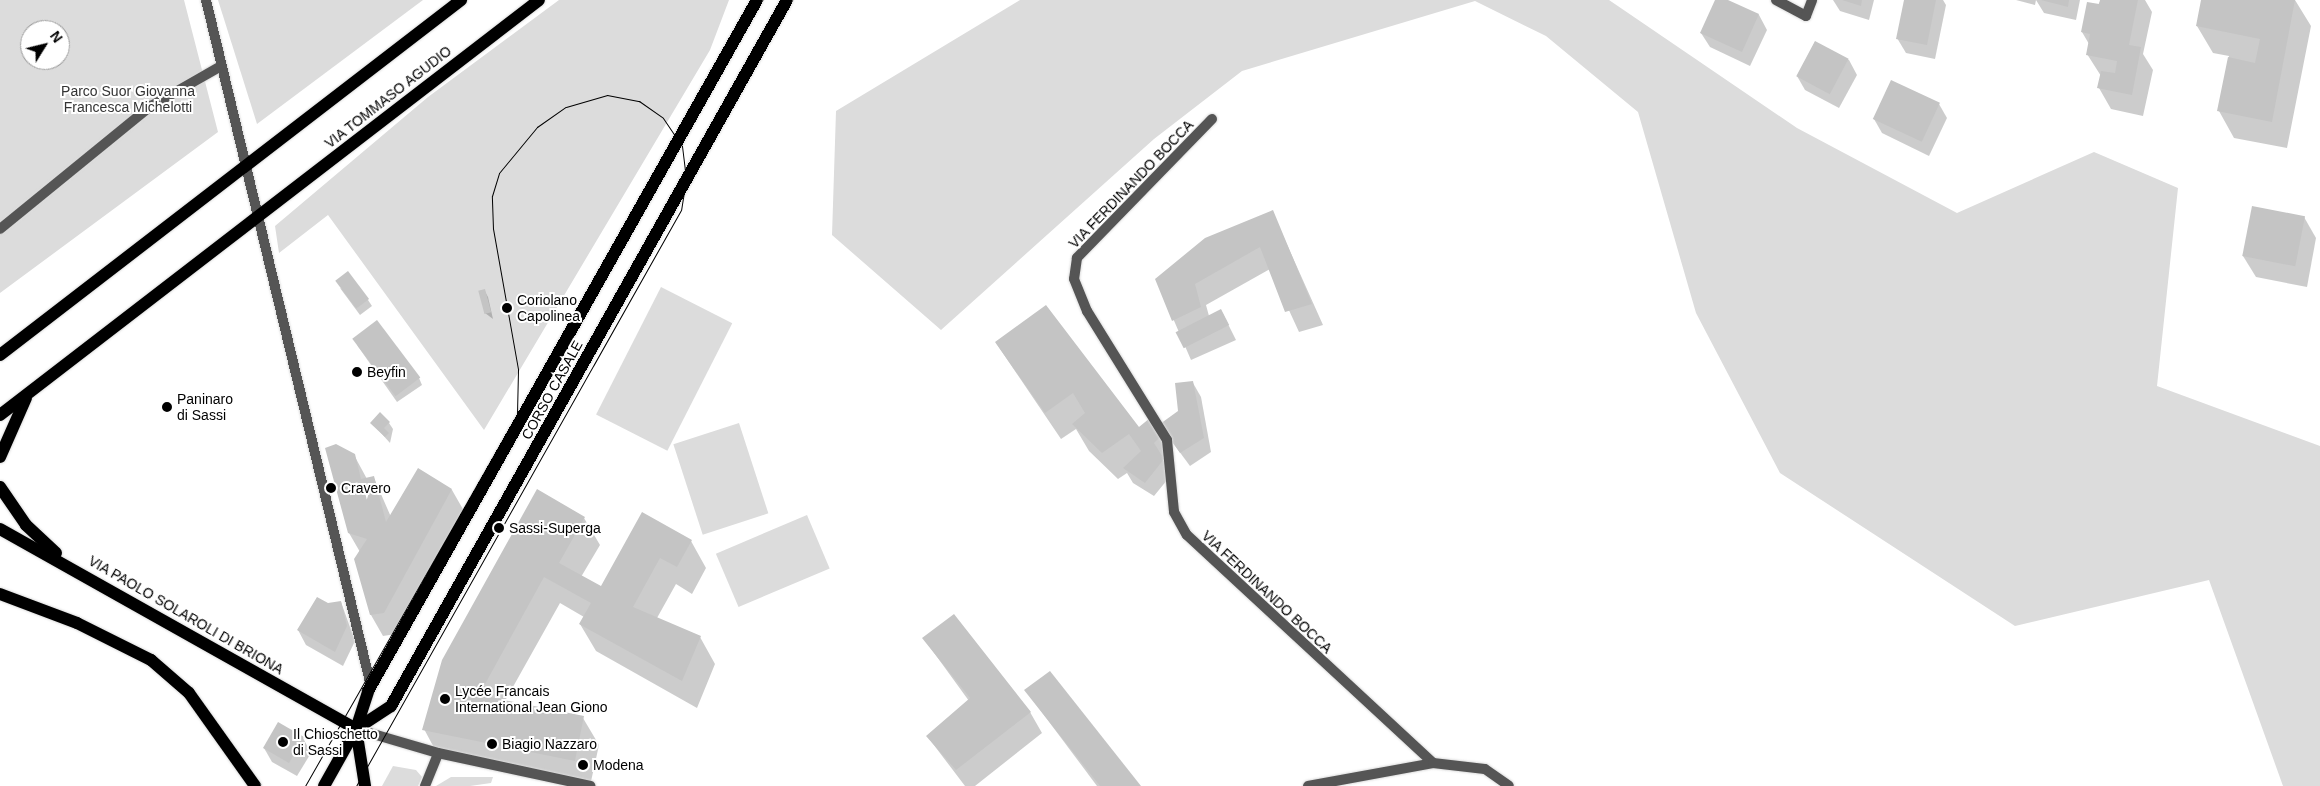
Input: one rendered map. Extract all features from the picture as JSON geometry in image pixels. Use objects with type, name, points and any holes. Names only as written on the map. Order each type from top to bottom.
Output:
[{"type":"main road","points":[[0,355],[245,164],[461,0]]},
{"type":"main road","name":"VIA TOMMASO AGUDIO","points":[[0,415],[539,0]]},
{"type":"main road","name":"CORSO CASALE","points":[[356,728],[391,706],[787,0]]},
{"type":"main road","name":"CORSO CASALE","points":[[324,786],[356,728],[371,686],[755,2]]},
{"type":"main road","points":[[0,457],[27,395]]},
{"type":"main road","points":[[0,487],[26,525],[71,566]]},
{"type":"main road","name":"VIA PAOLO SOLAROLI DI BRIONA","points":[[0,529],[71,566],[356,728]]},
{"type":"main road","points":[[1,595],[76,623],[151,660],[189,693],[255,786]]},
{"type":"main road","points":[[356,728],[365,786]]},
{"type":"street","points":[[206,0],[256,218],[371,686]]},
{"type":"street","points":[[1776,0],[1806,16],[1812,0]]},
{"type":"street","points":[[0,229],[151,106],[221,66]]},
{"type":"street","name":"VIA FERDINANDO BOCCA","points":[[1212,119],[1077,258],[1074,279],[1087,311],[1167,440],[1174,512],[1187,535],[1433,763]]},
{"type":"street","points":[[356,728],[438,753],[590,786]]},
{"type":"street","points":[[425,786],[438,753]]},
{"type":"street","points":[[1308,786],[1433,763],[1485,769],[1508,786]]},
{"type":"green space","name":"Parco Suor Giovanna Francesca Michelotti","points":[[0,0],[184,0],[218,132],[0,293]]},
{"type":"green space","points":[[218,0],[423,0],[257,124]]},
{"type":"green space","points":[[559,0],[729,0],[710,50],[484,430],[328,215],[279,253],[275,226],[428,97]]},
{"type":"green space","points":[[1020,0],[1609,0],[1797,128],[1957,213],[2094,152],[2178,188],[2157,386],[2320,446],[2320,786],[2283,786],[2209,580],[2015,626],[1780,473],[1696,313],[1638,112],[1546,36],[1475,1],[1242,71],[1154,139],[941,330],[832,235],[836,111]]},
{"type":"green space","points":[[661,287],[732,323],[667,451],[596,414]]},
{"type":"green space","points":[[739,423],[768,513],[703,535],[673,444]]},
{"type":"green space","points":[[807,515],[830,568],[739,607],[716,554]]},
{"type":"green space","points":[[393,766],[416,770],[422,777],[418,786],[382,786]]},
{"type":"green space","points":[[451,777],[493,777],[491,783],[470,786],[436,786]]},
{"type":"building","points":[[1715,0],[1728,0],[1759,14],[1742,52],[1700,33]]},
{"type":"building","points":[[1842,0],[1862,0],[1861,6]]},
{"type":"building","points":[[1904,0],[1936,0],[1927,45],[1896,39]]},
{"type":"building","points":[[2041,0],[2069,0],[2068,7]]},
{"type":"building","points":[[2100,0],[2138,0],[2129,45],[2141,47],[2132,95],[2097,88],[2101,71],[2115,73],[2117,61],[2086,55],[2090,34],[2081,32],[2087,2],[2099,4]]},
{"type":"building","points":[[2201,0],[2295,0],[2272,122],[2217,111],[2228,57],[2255,63],[2260,39],[2196,26]]},
{"type":"building","points":[[1815,41],[1849,59],[1830,94],[1796,76]]},
{"type":"building","points":[[1891,80],[1940,103],[1922,142],[1873,119]]},
{"type":"building","points":[[2252,206],[2305,216],[2295,266],[2242,256]]},
{"type":"building","points":[[1273,210],[1312,304],[1285,312],[1260,247],[1195,284],[1201,307],[1172,321],[1155,279],[1205,238]]},
{"type":"building","points":[[348,271],[369,299],[356,309],[335,281]]},
{"type":"building","points":[[485,289],[491,312],[484,314],[478,291]]},
{"type":"building","points":[[1046,305],[1139,427],[1150,418],[1162,435],[1154,443],[1164,459],[1145,483],[1123,468],[1141,451],[1129,434],[1102,453],[1072,424],[1085,413],[1073,393],[1045,413],[995,342]]},
{"type":"building","points":[[1221,309],[1229,325],[1184,348],[1176,332]]},
{"type":"building","points":[[377,320],[420,378],[396,396],[352,339]]},
{"type":"building","points":[[1193,381],[1204,438],[1180,453],[1160,424],[1178,411],[1175,383]]},
{"type":"building","points":[[380,412],[390,422],[384,428],[389,433],[385,437],[370,423]]},
{"type":"building","points":[[336,444],[355,454],[361,479],[374,476],[386,522],[418,468],[452,489],[384,613],[370,615],[354,559],[367,539],[348,533],[325,448]]},
{"type":"building","points":[[537,489],[585,517],[559,563],[601,586],[642,512],[692,540],[677,567],[660,558],[633,607],[701,636],[682,681],[579,624],[591,603],[544,577],[479,695],[584,716],[575,761],[422,730],[442,660]]},
{"type":"building","points":[[317,597],[328,603],[341,601],[347,626],[335,652],[297,630]]},
{"type":"building","points":[[954,614],[1031,712],[956,770],[926,736],[970,698],[922,638]]},
{"type":"building","points":[[1050,671],[1141,786],[1100,786],[1024,690]]},
{"type":"building","name":"Il Chioschetto di Sassi","points":[[278,722],[304,737],[289,763],[263,748]]},
{"type":"tram line","points":[[305,786],[517,414],[518,369],[493,229],[492,196],[499,173],[537,127],[566,107],[607,95],[639,101],[663,118],[682,146],[686,179],[681,210],[356,786]]},
{"type":"place","name":"Coriolano Capolinea","points":[[507,308]]},
{"type":"place","name":"Beyfin","points":[[357,372]]},
{"type":"place","name":"Paninaro di Sassi","points":[[167,407]]},
{"type":"place","name":"Cravero","points":[[331,488]]},
{"type":"place","name":"Sassi-Superga","points":[[499,528]]},
{"type":"place","name":"Lycée Francais International Jean Giono","points":[[445,699]]},
{"type":"place","name":"Il Chioschetto di Sassi","points":[[283,742]]},
{"type":"place","name":"Biagio Nazzaro","points":[[492,744]]},
{"type":"place","name":"Modena","points":[[583,765]]}]
